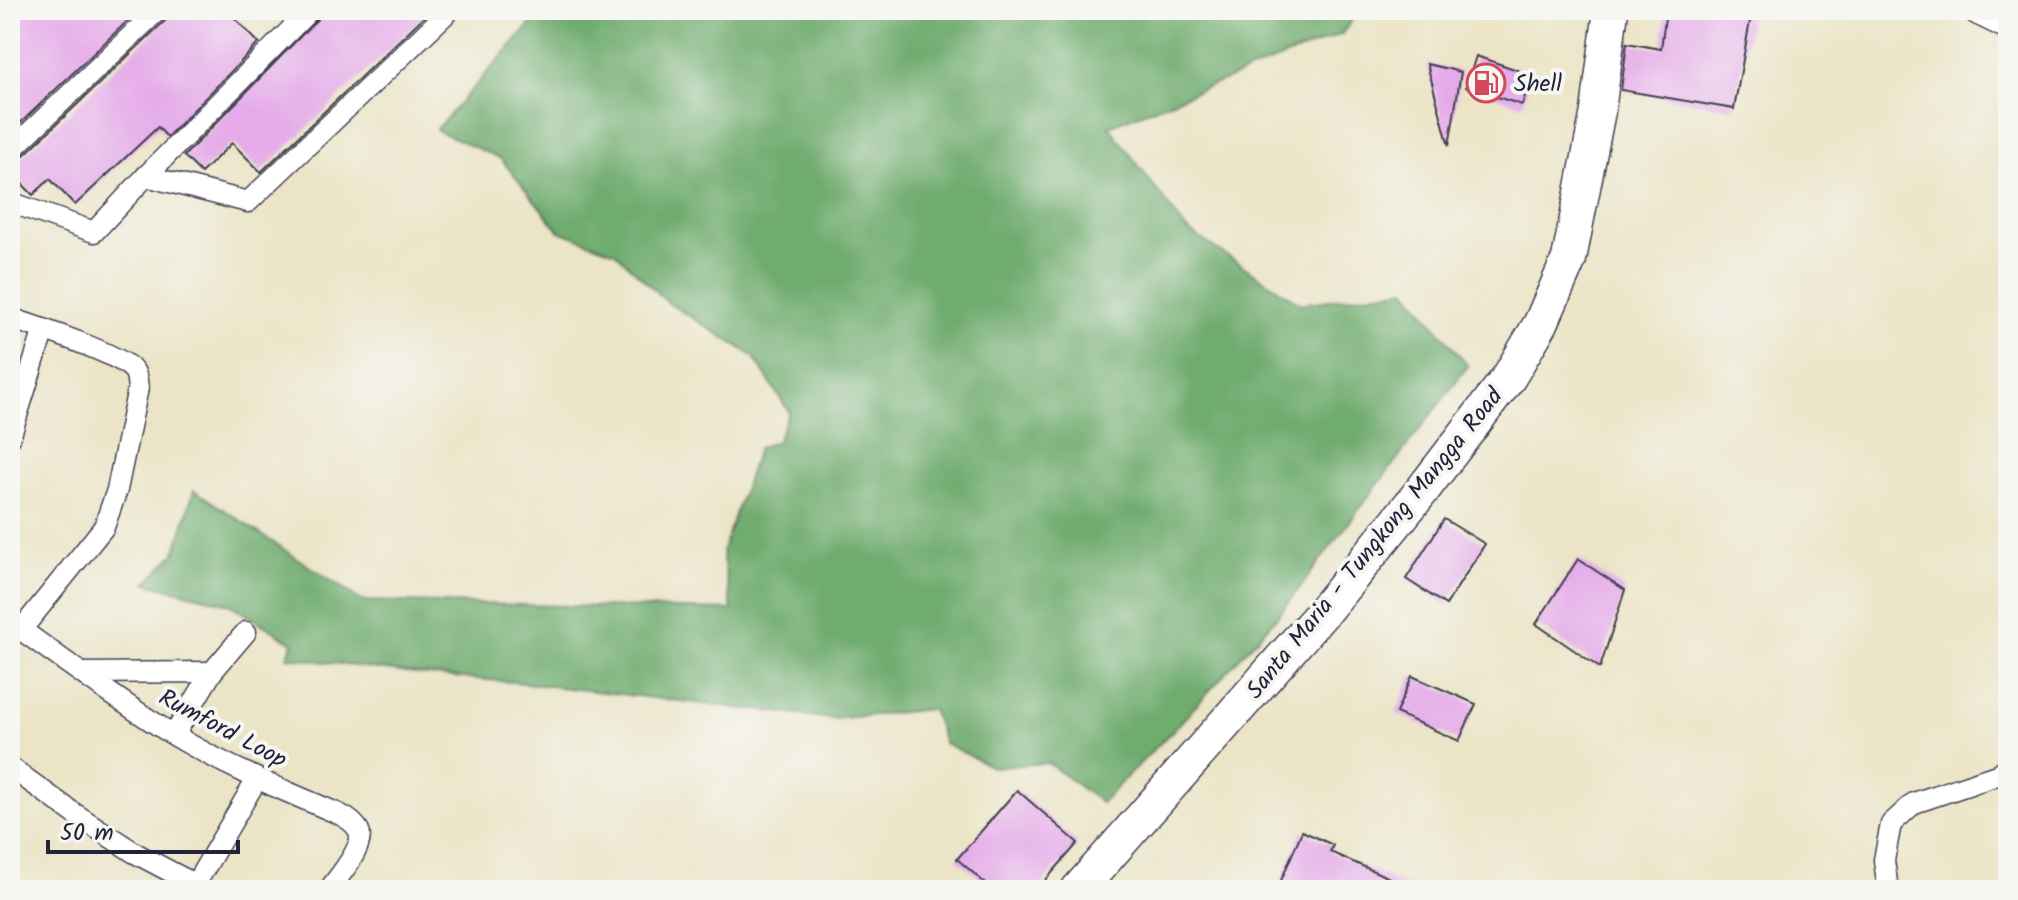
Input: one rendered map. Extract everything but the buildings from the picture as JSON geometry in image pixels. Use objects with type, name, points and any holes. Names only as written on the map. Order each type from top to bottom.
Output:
[{"type":"main road","name":"Santa Maria - Tungkong Mangga Road","points":[[1078,890],[1324,611],[1509,377],[1541,323],[1569,259],[1598,111],[1611,10]]},
{"type":"street","points":[[10,151],[158,10]]},
{"type":"street","points":[[10,202],[94,232],[310,10]]},
{"type":"street","points":[[146,176],[248,202],[450,10]]},
{"type":"street","points":[[1979,10],[2008,24]]},
{"type":"street","points":[[10,318],[122,361],[135,372],[138,388],[117,490],[104,527],[16,626]]},
{"type":"street","points":[[10,438],[44,329]]},
{"type":"street","name":"Rumford Loop","points":[[16,626],[174,735],[257,779],[350,821],[358,829],[361,840],[329,890]]},
{"type":"street","points":[[174,735],[212,672],[246,632]]},
{"type":"street","points":[[82,673],[212,672]]},
{"type":"street","points":[[10,767],[75,814],[193,887],[257,779]]},
{"type":"street","points":[[1888,890],[1884,860],[1891,824],[1914,803],[1997,775],[2008,767]]},
{"type":"green space","points":[[543,10],[1359,10],[1342,34],[1109,126],[1186,229],[1301,304],[1406,289],[1468,366],[1281,612],[1181,722],[1101,803],[1048,763],[992,767],[944,743],[932,709],[834,719],[287,657],[293,643],[229,604],[146,583],[175,553],[194,490],[362,601],[732,610],[722,552],[758,448],[777,441],[789,412],[753,356],[667,302],[615,252],[559,231],[501,159],[436,130]]},
{"type":"place","name":"Shell","points":[[1486,83]]}]
